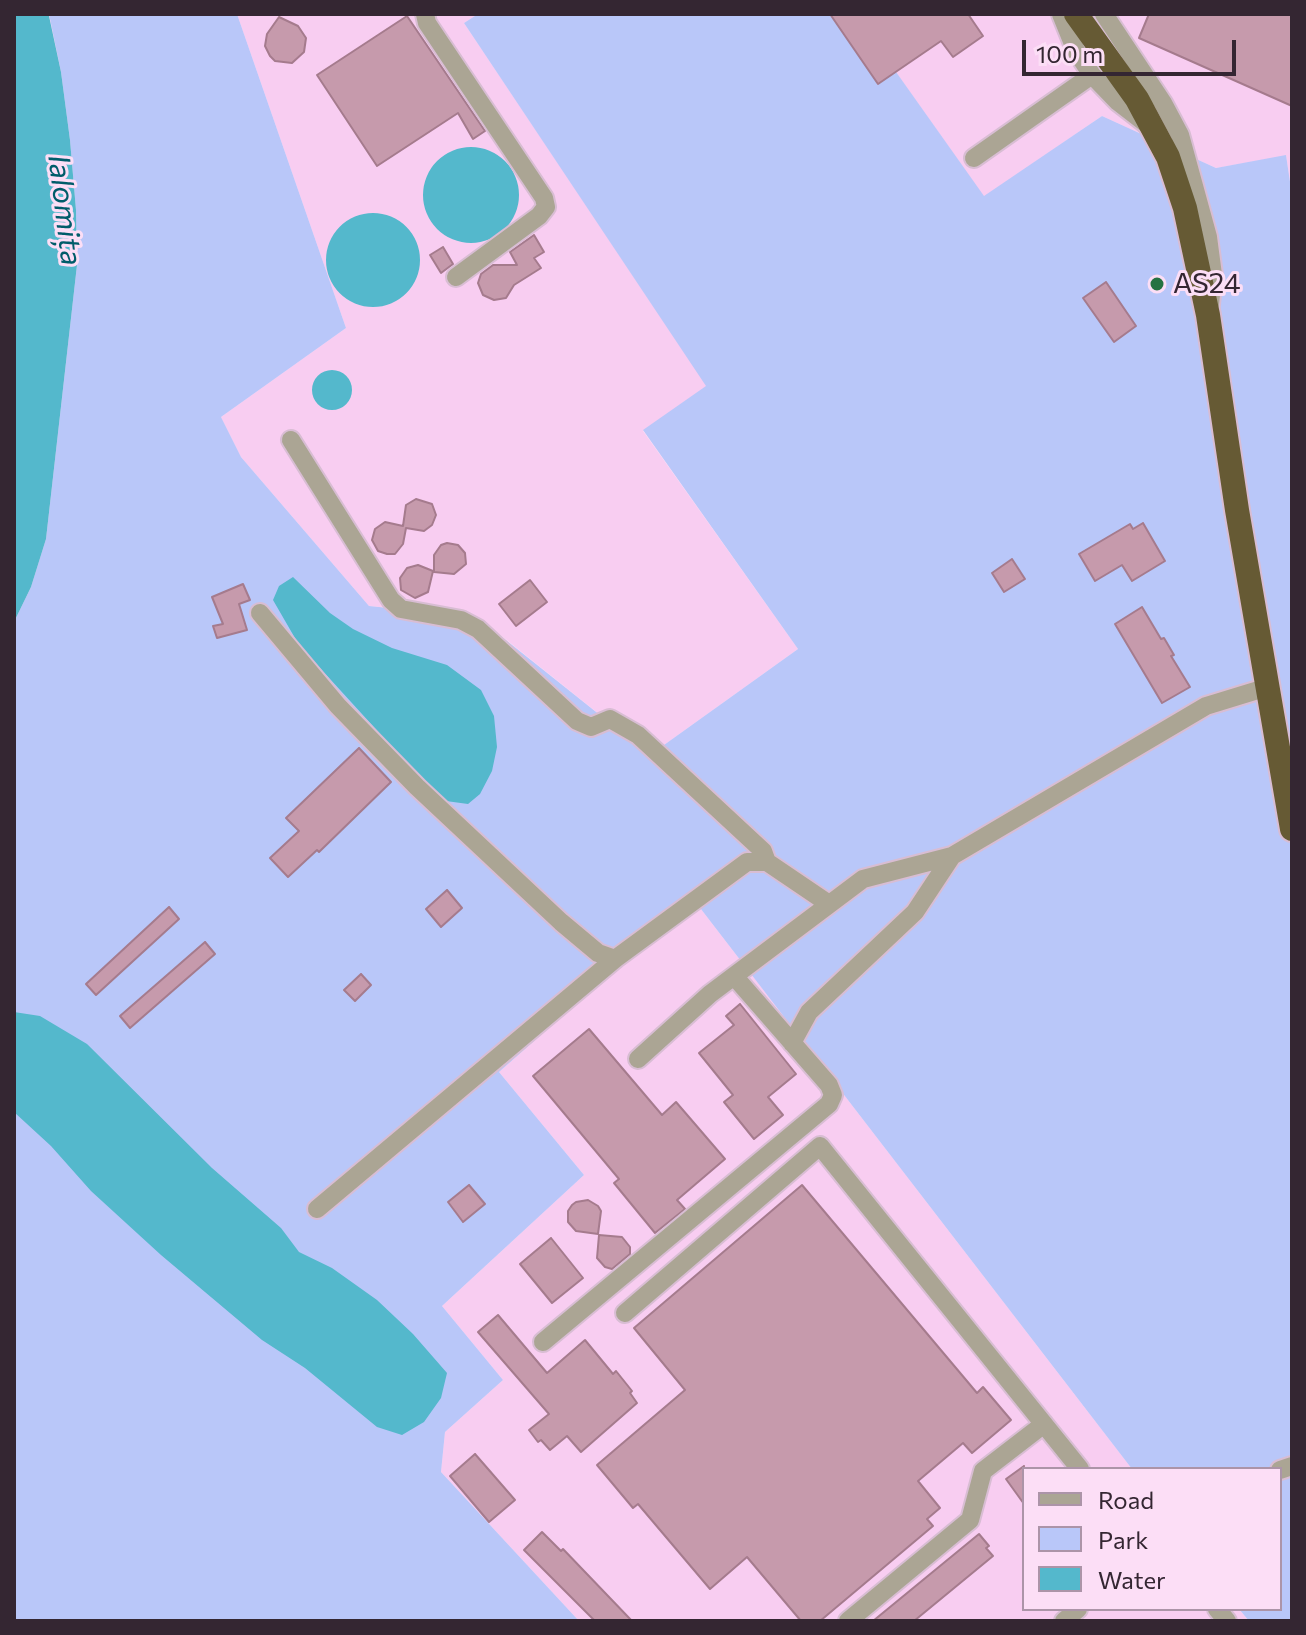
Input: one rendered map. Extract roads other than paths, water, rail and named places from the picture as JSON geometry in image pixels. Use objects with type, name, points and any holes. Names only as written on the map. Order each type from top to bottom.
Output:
[{"type":"highway","points":[[1076,14],[1128,86],[1154,130],[1168,157],[1185,208],[1208,315],[1237,510],[1292,829]]},
{"type":"lane","points":[[425,14],[427,23],[544,198],[546,207],[539,216],[456,277]]},
{"type":"lane","points":[[1061,14],[1076,51],[1092,75],[1118,102],[1154,130]]},
{"type":"lane","points":[[1104,14],[1163,103],[1180,135],[1208,237],[1213,275],[1208,315]]},
{"type":"lane","points":[[974,158],[1092,75]]},
{"type":"lane","points":[[291,440],[391,600],[401,609],[461,620],[478,629],[577,721],[591,727],[610,719],[638,735],[763,851],[767,862]]},
{"type":"lane","points":[[260,613],[338,706],[417,787],[561,922],[598,953],[615,959]]},
{"type":"lane","points":[[638,1059],[710,994],[863,879],[952,856],[1206,706],[1268,687]]},
{"type":"lane","points":[[792,1043],[809,1012],[915,912],[952,856]]},
{"type":"lane","points":[[317,1209],[615,959],[747,862],[767,862],[829,904]]},
{"type":"lane","points":[[543,1342],[823,1111],[833,1095],[829,1085],[734,976]]},
{"type":"lane","points":[[625,1313],[820,1146],[1078,1467]]},
{"type":"lane","points":[[848,1621],[970,1520],[983,1471],[1044,1424]]},
{"type":"water","name":"Ialomița","points":[[14,14],[49,14],[70,140],[77,265],[46,539],[31,587],[14,622]]},
{"type":"water","points":[[471,147],[489,151],[505,161],[515,177],[519,195],[515,213],[505,229],[489,239],[471,243],[453,239],[437,229],[427,213],[423,195],[427,177],[437,161],[453,151]]},
{"type":"water","points":[[373,213],[391,216],[406,227],[417,242],[420,260],[417,278],[406,293],[391,304],[373,307],[355,304],[340,293],[329,278],[326,260],[329,242],[340,227],[355,216]]},
{"type":"water","points":[[332,370],[346,376],[352,390],[346,404],[332,410],[318,404],[312,390],[318,376]]},
{"type":"water","points":[[293,577],[330,613],[353,629],[392,648],[447,665],[481,690],[494,716],[497,747],[492,771],[480,794],[468,804],[446,801],[299,645],[273,600],[279,586]]},
{"type":"water","points":[[14,1012],[40,1016],[87,1044],[212,1168],[281,1228],[299,1252],[332,1268],[377,1300],[413,1334],[447,1373],[441,1398],[424,1422],[402,1435],[377,1427],[305,1368],[262,1340],[91,1191],[51,1146],[14,1112]]},
{"type":"place","name":"AS24","points":[[1157,284]]}]
